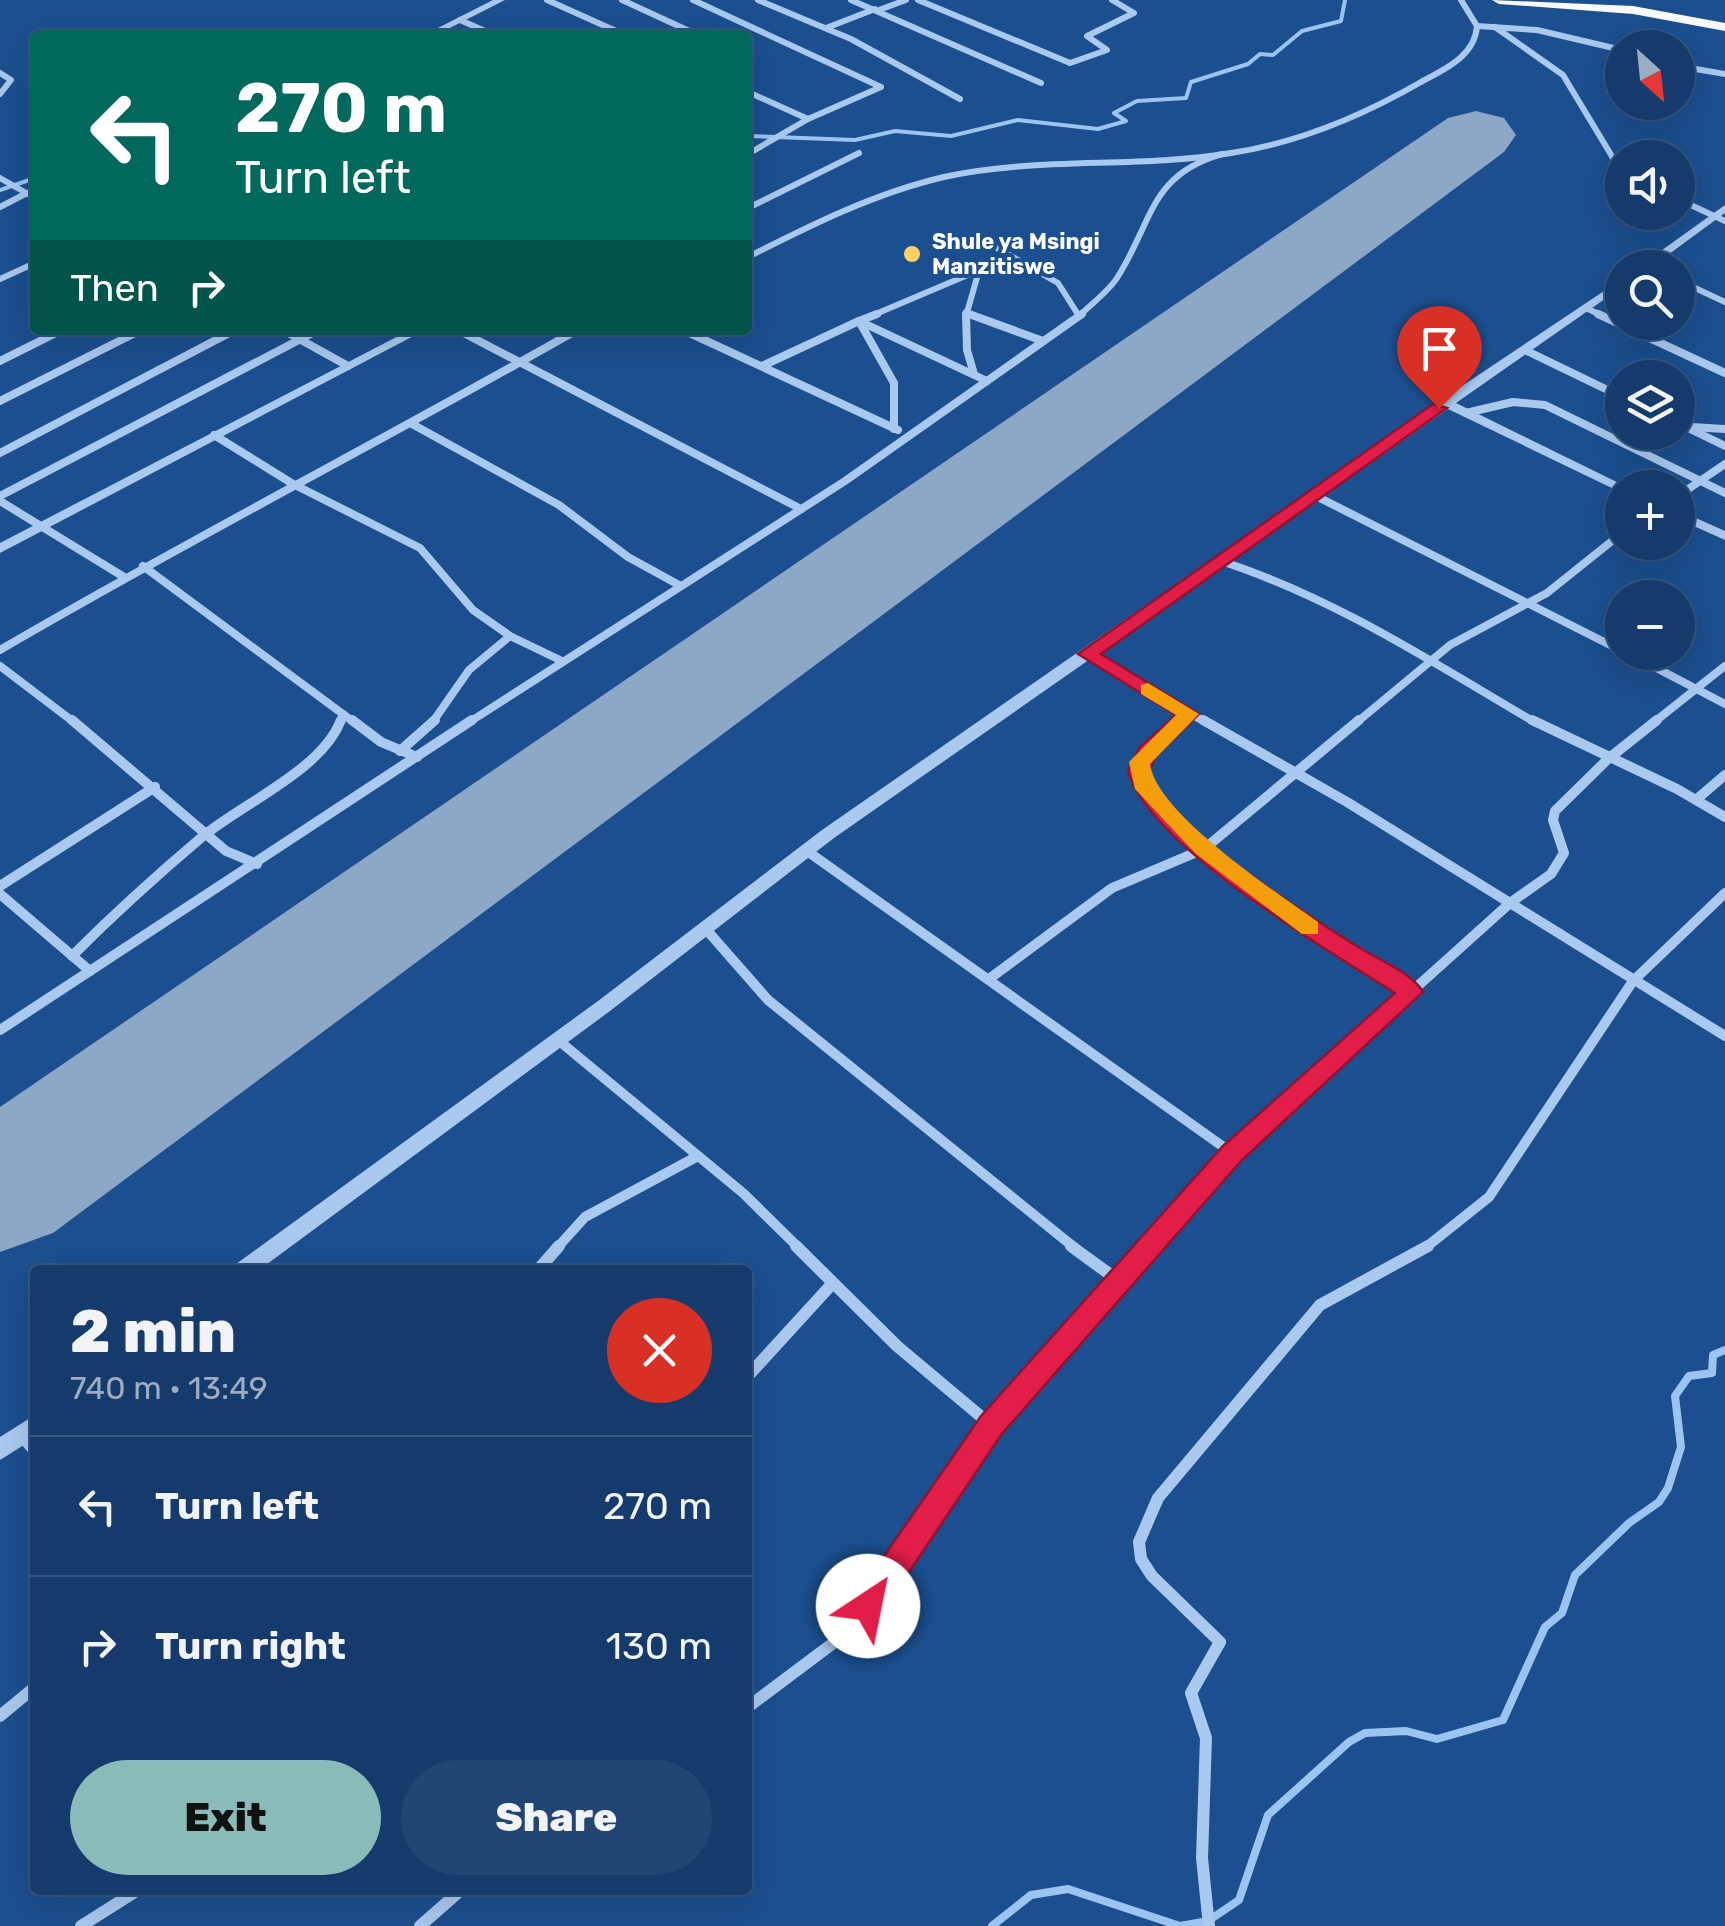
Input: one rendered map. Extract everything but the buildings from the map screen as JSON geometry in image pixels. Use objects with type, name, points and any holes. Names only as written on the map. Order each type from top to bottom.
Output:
[{"type":"highway","points":[[1498,0],[1632,10],[1725,27]]},
{"type":"street","points":[[439,30],[500,0]]},
{"type":"street","points":[[547,0],[614,30]]},
{"type":"street","points":[[622,0],[687,30]]},
{"type":"street","points":[[693,0],[881,87],[808,119],[752,152]]},
{"type":"street","points":[[758,0],[826,28],[960,98]]},
{"type":"street","points":[[851,0],[1041,83]]},
{"type":"street","points":[[826,28],[906,0]]},
{"type":"street","points":[[918,0],[1070,64],[1107,50],[1087,36],[1134,13],[1112,0]]},
{"type":"street","points":[[0,1030],[678,585],[801,509],[1079,316],[1116,282],[1164,184],[1188,166],[1354,117],[1395,99],[1470,48],[1477,26],[1461,0]]},
{"type":"street","points":[[460,20],[483,30]]},
{"type":"street","points":[[1477,26],[1536,30],[1605,46]]},
{"type":"street","points":[[1494,27],[1532,46],[1563,76],[1578,96],[1605,150]]},
{"type":"street","points":[[1695,69],[1725,74]]},
{"type":"street","points":[[0,73],[11,80],[0,94]]},
{"type":"street","points":[[752,94],[808,119]]},
{"type":"street","points":[[752,206],[859,154]]},
{"type":"street","points":[[752,254],[861,204],[940,177],[999,166],[1222,154]]},
{"type":"street","points":[[1,178],[30,194]]},
{"type":"street","points":[[0,206],[30,195]]},
{"type":"street","points":[[1695,207],[1719,219]]},
{"type":"street","points":[[1671,250],[1719,219],[1725,208]]},
{"type":"street","points":[[976,236],[1058,283],[1079,316]]},
{"type":"street","points":[[762,366],[900,303],[935,296],[996,263]]},
{"type":"street","points":[[0,279],[30,265]]},
{"type":"street","points":[[975,375],[968,353],[966,312],[979,273]]},
{"type":"street","points":[[1695,288],[1725,302]]},
{"type":"street","points":[[250,1265],[558,1040],[806,851],[1312,494],[1605,294]]},
{"type":"street","points":[[1586,308],[1725,373]]},
{"type":"street","points":[[966,312],[998,328],[1043,341]]},
{"type":"street","points":[[860,321],[986,381]]},
{"type":"street","points":[[860,321],[896,381],[900,395],[894,430]]},
{"type":"street","points":[[0,360],[52,335]]},
{"type":"street","points":[[0,402],[131,335]]},
{"type":"street","points":[[0,452],[225,335]]},
{"type":"street","points":[[292,335],[348,366]]},
{"type":"street","points":[[124,577],[0,498],[308,335]]},
{"type":"street","points":[[0,549],[409,335]]},
{"type":"street","points":[[467,335],[801,509]]},
{"type":"street","points":[[0,650],[143,566],[412,424],[569,335]]},
{"type":"street","points":[[694,335],[908,434]]},
{"type":"street","points":[[1527,351],[1605,389]]},
{"type":"street","points":[[1466,413],[1512,402],[1544,405],[1725,493]]},
{"type":"street","points":[[1445,404],[1605,480]]},
{"type":"street","points":[[412,424],[559,505],[628,556],[678,585]]},
{"type":"street","points":[[1695,426],[1725,429]]},
{"type":"street","points":[[1695,431],[1725,446]]},
{"type":"street","points":[[214,435],[293,484],[420,548],[474,610],[510,636],[562,661]]},
{"type":"street","points":[[1695,485],[1725,464]]},
{"type":"street","points":[[1312,494],[1605,642]]},
{"type":"street","points":[[1695,522],[1725,536]]},
{"type":"street","points":[[988,979],[1112,888],[1204,849],[1428,662],[1473,631],[1532,602],[1605,546]]},
{"type":"street","points":[[1218,560],[1343,608],[1428,662],[1725,817]]},
{"type":"street","points":[[143,566],[343,714],[400,751],[417,757]]},
{"type":"street","points":[[400,751],[450,705],[469,670],[510,636]]},
{"type":"street","points":[[1088,654],[1510,903],[1725,1036]]},
{"type":"street","points":[[0,666],[155,787],[234,856],[258,864]]},
{"type":"street","points":[[752,1704],[840,1638],[868,1606],[991,1425],[1232,1153],[1510,903],[1552,874],[1564,853],[1554,830],[1555,811],[1608,759],[1725,666]]},
{"type":"street","points":[[1658,670],[1725,704]]},
{"type":"street","points":[[72,956],[139,890],[207,834],[323,750],[334,738],[343,714]]},
{"type":"street","points":[[1189,714],[1147,752],[1139,771],[1142,784],[1204,849],[1296,919],[1412,992]]},
{"type":"street","points":[[1697,800],[1725,775]]},
{"type":"street","points":[[90,970],[0,890],[155,787]]},
{"type":"street","points":[[806,851],[1232,1153]]},
{"type":"street","points":[[1210,1926],[1202,1858],[1206,1738],[1191,1692],[1220,1648],[1220,1642],[1152,1576],[1138,1542],[1158,1498],[1320,1305],[1414,1258],[1489,1197],[1634,981],[1725,893]]},
{"type":"street","points":[[704,928],[740,972],[817,1040],[1062,1241],[1119,1281]]},
{"type":"street","points":[[558,1040],[743,1193],[832,1284],[991,1425]]},
{"type":"street","points":[[542,1265],[585,1217],[698,1156]]},
{"type":"street","points":[[752,1372],[832,1284]]},
{"type":"street","points":[[0,1450],[30,1437]]},
{"type":"street","points":[[0,1716],[30,1690]]},
{"type":"street","points":[[81,1926],[130,1895]]},
{"type":"street","points":[[420,1926],[455,1895]]},
{"type":"waterway","points":[[752,136],[855,140],[895,131],[951,136],[1018,120],[1098,129],[1126,121],[1114,113],[1137,101],[1186,98],[1191,82],[1248,64],[1260,54],[1273,55],[1302,31],[1341,21],[1345,0]]},
{"type":"waterway","points":[[0,190],[30,180]]},
{"type":"waterway","points":[[992,1926],[1031,1895],[1068,1889],[1180,1926],[1208,1921],[1239,1900],[1268,1815],[1349,1742],[1365,1733],[1406,1731],[1437,1739],[1503,1720],[1545,1627],[1562,1613],[1575,1575],[1629,1523],[1659,1502],[1668,1488],[1681,1447],[1675,1396],[1689,1376],[1712,1373],[1713,1355],[1725,1350]]},
{"type":"runway","points":[[0,1188],[1476,135]]},
{"type":"slow traffic","points":[[1148,690],[1189,714],[1140,762],[1142,784],[1225,867],[1310,928]]},
{"type":"place","name":"Shule ya Msingi Manzitiswe","points":[[912,254]]},
{"type":"route","points":[[868,1606],[991,1425],[1177,1220],[1232,1153],[1412,992],[1296,919],[1225,867],[1178,824],[1142,784],[1139,771],[1147,752],[1189,714],[1088,654],[1439,408]]}]
